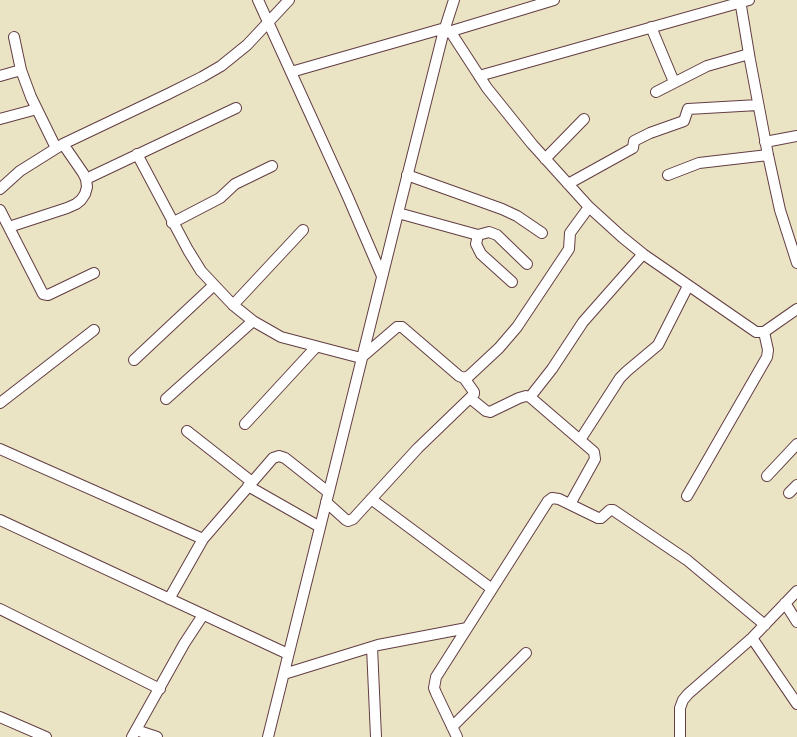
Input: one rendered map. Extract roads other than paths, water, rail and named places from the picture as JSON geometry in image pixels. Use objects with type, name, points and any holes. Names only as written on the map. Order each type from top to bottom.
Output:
[{"type":"street","points":[[258,0],[382,276]]},
{"type":"street","points":[[0,189],[20,171],[59,146],[202,78],[235,56],[269,23],[289,0]]},
{"type":"street","points":[[268,737],[407,175],[454,0]]},
{"type":"street","points":[[291,72],[446,31],[554,0]]},
{"type":"street","points":[[479,76],[743,1],[749,54],[768,155],[780,210],[796,259]]},
{"type":"street","points":[[651,27],[674,82]]},
{"type":"street","points":[[446,31],[507,114],[546,160],[589,207],[643,254],[756,332],[764,332],[797,309]]},
{"type":"street","points":[[9,227],[76,204],[85,194],[87,186],[83,173],[59,146],[37,109],[21,70],[14,37]]},
{"type":"street","points":[[656,92],[711,64],[749,54]]},
{"type":"street","points":[[0,76],[21,70]]},
{"type":"street","points":[[568,184],[632,148],[634,141],[650,133],[684,121],[688,108],[758,105]]},
{"type":"street","points":[[86,179],[236,108]]},
{"type":"street","points":[[0,119],[37,109]]},
{"type":"street","points":[[546,160],[584,119]]},
{"type":"street","points":[[766,142],[797,136]]},
{"type":"street","points":[[137,154],[172,223],[198,266],[233,305],[253,321],[281,337],[362,358]]},
{"type":"street","points":[[668,175],[699,163],[768,155]]},
{"type":"street","points":[[172,223],[218,199],[235,184],[272,166]]},
{"type":"street","points":[[407,175],[502,209],[517,216],[542,233]]},
{"type":"street","points":[[464,378],[469,376],[489,357],[517,327],[569,249],[570,234],[589,207]]},
{"type":"street","points":[[0,210],[43,294],[48,295],[94,273]]},
{"type":"street","points":[[398,213],[478,235],[489,232],[497,236],[527,264]]},
{"type":"street","points":[[233,305],[303,230]]},
{"type":"street","points":[[478,235],[476,244],[481,254],[512,282]]},
{"type":"street","points":[[530,397],[552,369],[583,322],[643,254]]},
{"type":"street","points":[[134,360],[214,285]]},
{"type":"street","points":[[580,440],[620,378],[658,345],[688,286]]},
{"type":"street","points":[[166,400],[253,321]]},
{"type":"street","points":[[326,502],[348,521],[352,519],[422,444],[475,392],[464,378],[459,376],[402,327],[397,327],[362,358]]},
{"type":"street","points":[[0,402],[94,330]]},
{"type":"street","points":[[687,496],[767,357],[768,350],[764,332]]},
{"type":"street","points":[[245,424],[316,347]]},
{"type":"street","points":[[470,398],[486,411],[490,412],[519,398],[526,396],[530,397],[594,452],[595,457],[570,504]]},
{"type":"street","points":[[187,431],[250,484],[320,526]]},
{"type":"street","points":[[767,476],[797,444]]},
{"type":"street","points":[[0,449],[203,539]]},
{"type":"street","points":[[169,599],[203,539],[273,458],[279,456],[285,458],[328,492]]},
{"type":"street","points":[[789,493],[797,485]]},
{"type":"street","points":[[458,737],[436,693],[434,682],[436,677],[548,501],[555,498],[598,518],[601,518],[610,510],[613,510],[687,560],[765,625]]},
{"type":"street","points":[[371,499],[492,589]]},
{"type":"street","points":[[0,520],[288,654]]},
{"type":"street","points":[[680,737],[680,708],[683,700],[752,638],[797,591]]},
{"type":"street","points":[[785,603],[797,622]]},
{"type":"street","points":[[0,609],[160,689]]},
{"type":"street","points":[[157,737],[134,734],[184,644],[203,615]]},
{"type":"street","points":[[284,674],[372,647],[467,628]]},
{"type":"street","points":[[752,638],[797,704]]},
{"type":"street","points":[[372,647],[376,737]]},
{"type":"street","points":[[452,727],[526,652]]},
{"type":"street","points":[[0,717],[46,737]]}]
